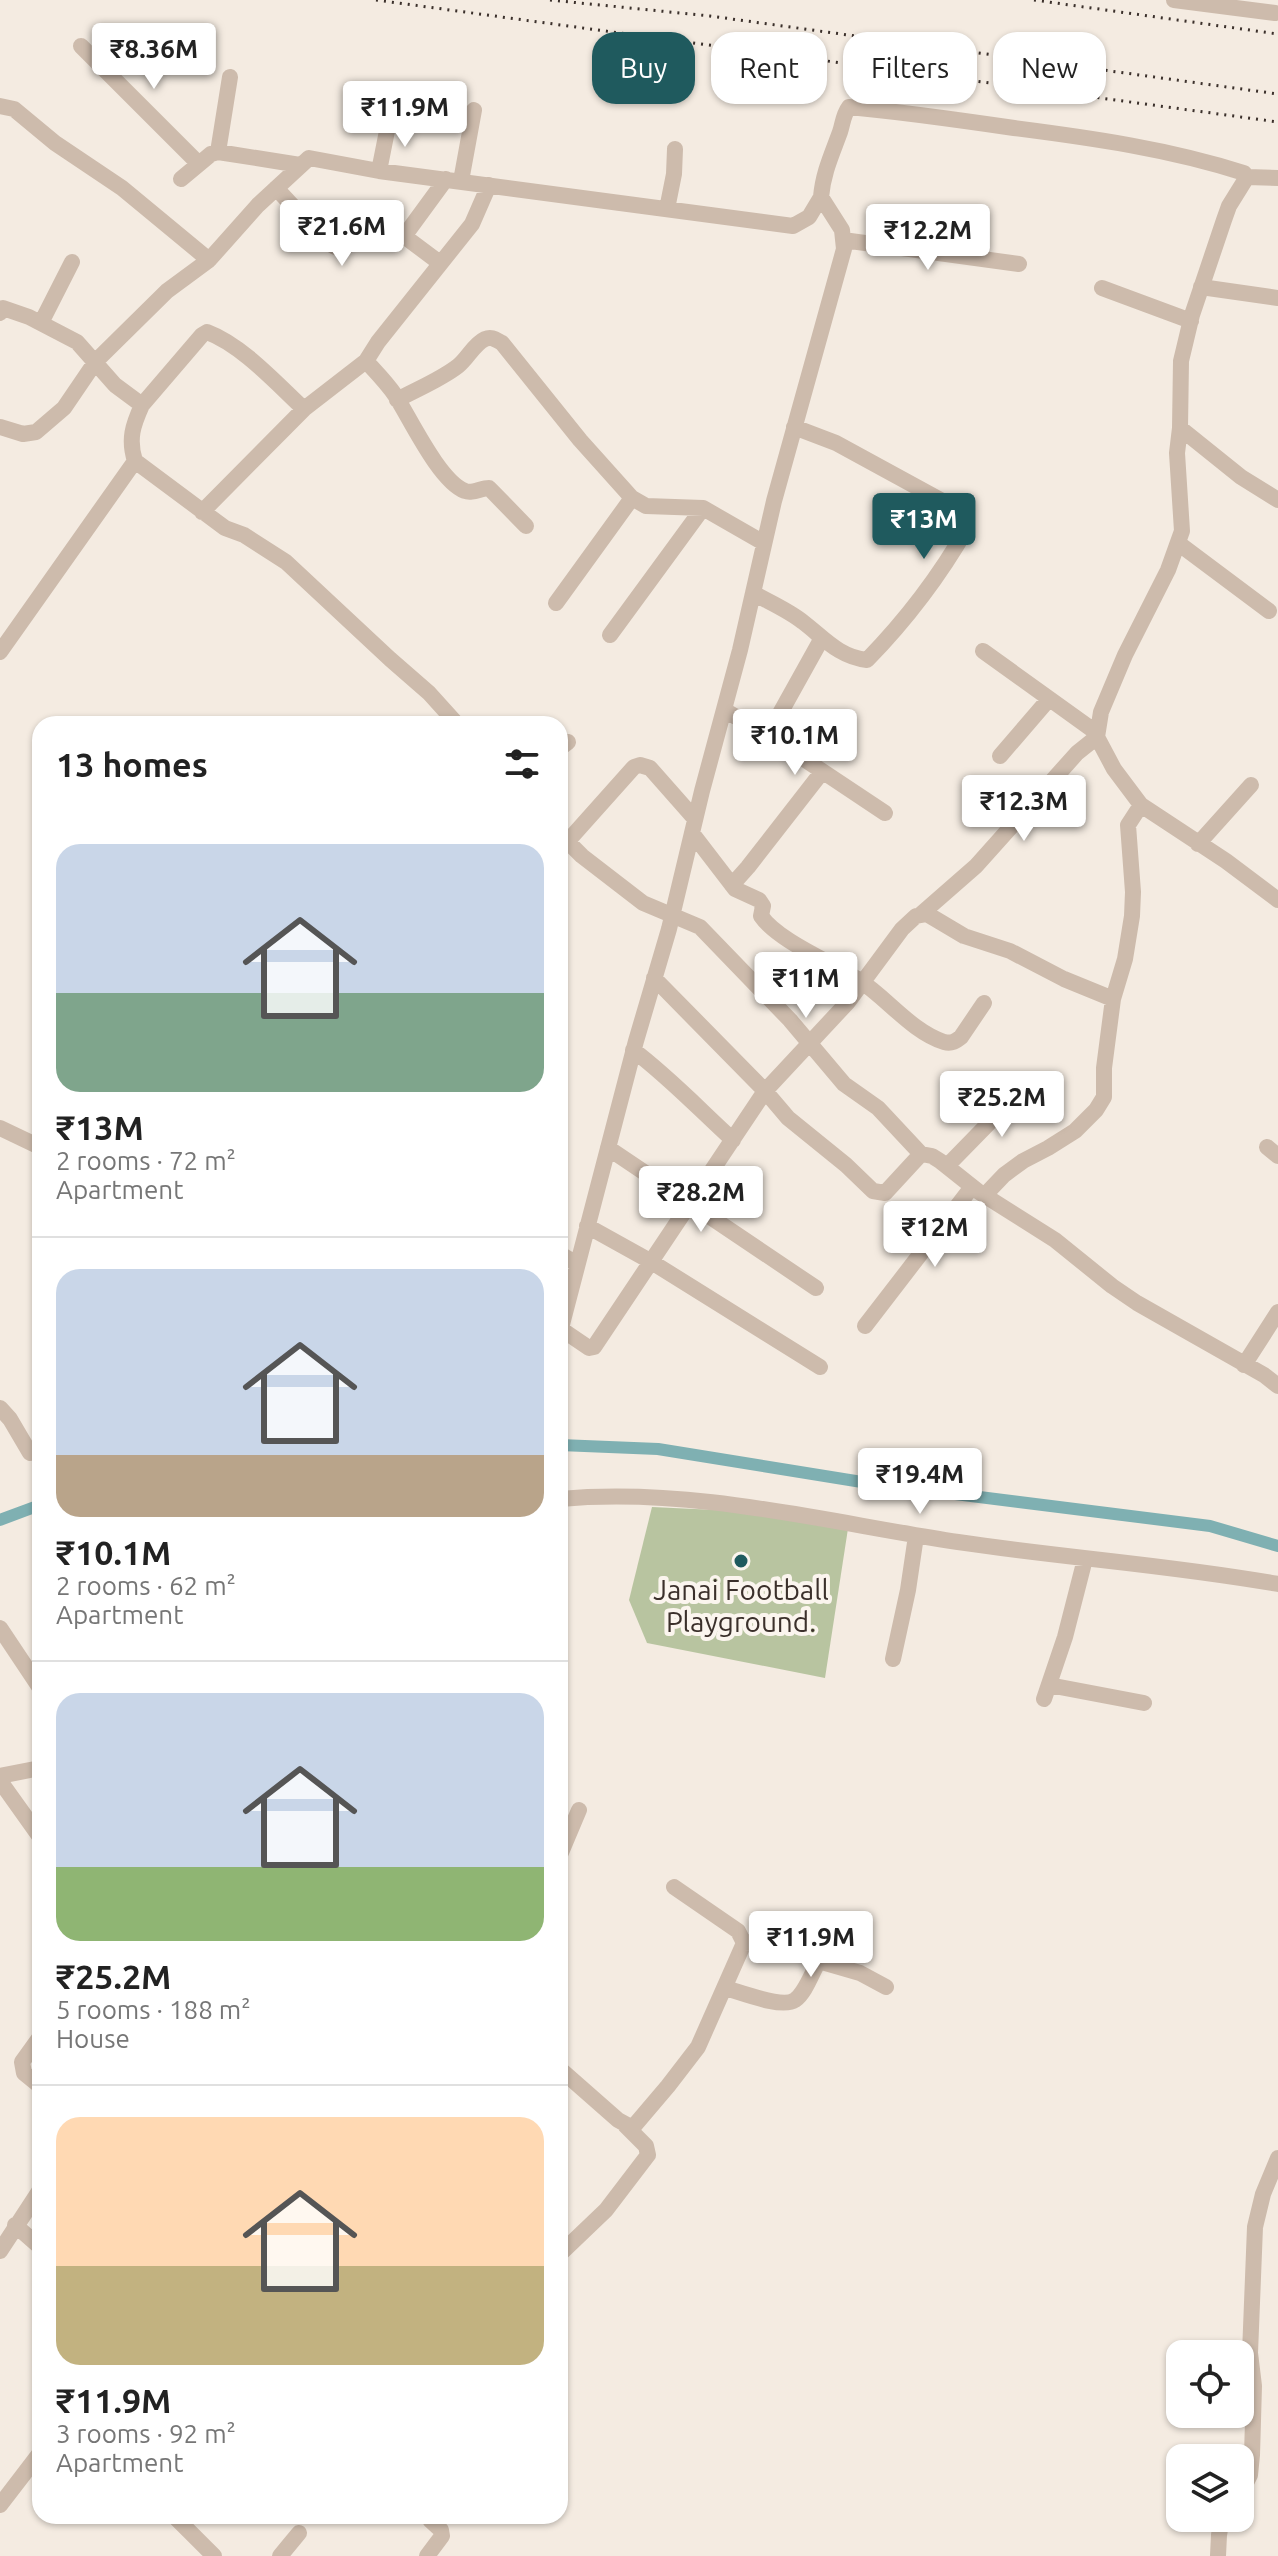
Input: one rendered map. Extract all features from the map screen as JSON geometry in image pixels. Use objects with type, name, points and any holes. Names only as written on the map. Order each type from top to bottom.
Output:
[{"type":"street","points":[[1174,0],[1277,10]]},
{"type":"street","points":[[81,46],[199,164]]},
{"type":"street","points":[[218,152],[230,77]]},
{"type":"street","points":[[0,106],[14,109],[55,143],[122,188],[209,260]]},
{"type":"street","points":[[0,427],[23,434],[36,432],[64,408],[96,361],[167,291],[209,260],[276,188],[309,158],[379,171],[793,226],[809,217],[821,197],[830,155],[849,107],[928,114],[1098,138],[1196,157],[1244,173],[1247,177],[1278,178]]},
{"type":"street","points":[[405,235],[454,180],[474,110]]},
{"type":"street","points":[[379,171],[389,121],[396,111]]},
{"type":"street","points":[[667,209],[675,149]]},
{"type":"street","points":[[181,179],[218,152],[300,165]]},
{"type":"street","points":[[920,915],[976,866],[1077,753],[1097,735],[1101,712],[1168,570],[1182,531],[1177,453],[1181,361],[1201,287],[1229,206],[1247,177]]},
{"type":"street","points":[[202,512],[304,409],[366,361],[472,224],[489,185]]},
{"type":"street","points":[[276,188],[325,241],[335,247],[347,246],[374,216],[405,235],[440,263]]},
{"type":"street","points":[[568,1299],[633,1050],[672,917],[764,543],[844,249],[842,230],[821,197]]},
{"type":"street","points":[[843,240],[1019,264]]},
{"type":"street","points":[[41,323],[72,262]]},
{"type":"street","points":[[1201,287],[1278,298]]},
{"type":"street","points":[[1102,288],[1191,321]]},
{"type":"street","points":[[0,313],[3,308],[77,342],[115,385],[142,405]]},
{"type":"street","points":[[304,409],[255,364],[217,335],[207,332],[142,405],[133,424],[130,443],[135,461],[225,528],[244,535],[286,562],[429,693],[450,716]]},
{"type":"street","points":[[397,400],[446,374],[461,364],[479,344],[493,337],[502,343],[580,440],[632,498],[646,506],[703,508],[764,543]]},
{"type":"street","points":[[366,361],[397,400],[416,434],[448,477],[468,492],[489,488],[526,526]]},
{"type":"street","points":[[753,593],[801,620],[851,658],[867,660],[943,569],[967,528],[957,509],[836,443],[794,427]]},
{"type":"street","points":[[1180,428],[1241,477],[1278,500]]},
{"type":"street","points":[[0,652],[135,461]]},
{"type":"street","points":[[556,603],[632,498]]},
{"type":"street","points":[[610,635],[703,508]]},
{"type":"street","points":[[1178,543],[1269,611]]},
{"type":"street","points":[[768,735],[822,638]]},
{"type":"street","points":[[983,651],[1097,735],[1114,769],[1141,805],[1278,900]]},
{"type":"street","points":[[1000,756],[1049,699]]},
{"type":"street","points":[[724,710],[768,735],[885,813]]},
{"type":"street","points":[[568,834],[634,767],[650,768],[694,826],[735,889],[759,900],[763,906],[761,916],[779,933],[862,982],[905,1018],[945,1042],[951,1043],[961,1037],[984,1003]]},
{"type":"street","points":[[732,885],[822,772]]},
{"type":"street","points":[[1198,844],[1251,785]]},
{"type":"street","points":[[865,1326],[978,1191],[1075,1131],[1104,1097],[1104,1068],[1113,999],[1125,959],[1132,916],[1128,825],[1141,805]]},
{"type":"street","points":[[568,842],[643,903],[700,927],[844,1084],[878,1108],[921,1154],[932,1156],[978,1191],[1055,1240],[1137,1303],[1278,1386]]},
{"type":"street","points":[[568,1336],[589,1348],[594,1347],[765,1091],[848,1002],[902,929],[916,916],[927,914],[964,936],[1010,951],[1064,979],[1113,999]]},
{"type":"street","points":[[654,978],[788,1118],[873,1191],[885,1193],[921,1154]]},
{"type":"street","points":[[633,1050],[664,1073],[684,1096],[733,1140]]},
{"type":"street","points":[[947,1166],[1028,1083]]},
{"type":"street","points":[[0,1128],[32,1143]]},
{"type":"street","points":[[608,1148],[816,1288]]},
{"type":"street","points":[[587,1226],[650,1261],[820,1367]]},
{"type":"street","points":[[568,1259],[577,1264]]},
{"type":"street","points":[[1244,1365],[1278,1312]]},
{"type":"street","points":[[0,1408],[30,1453]]},
{"type":"street","points":[[568,1498],[678,1498],[784,1511],[916,1536],[1278,1584]]},
{"type":"street","points":[[893,1659],[916,1536]]},
{"type":"street","points":[[1085,1559],[1065,1637],[1046,1692],[1144,1703]]},
{"type":"street","points":[[0,1628],[32,1676]]},
{"type":"street","points":[[32,1770],[0,1778],[32,1825]]},
{"type":"street","points":[[568,1836],[579,1810]]},
{"type":"street","points":[[625,2125],[634,2126],[638,2122],[691,2058],[744,1943],[738,1931],[674,1887]]},
{"type":"street","points":[[744,1943],[778,1944],[797,1949],[819,1961],[860,1973],[886,1987]]},
{"type":"street","points":[[725,1988],[780,2003],[791,2002],[802,1991],[819,1961]]},
{"type":"street","points":[[32,2048],[22,2062],[24,2073],[32,2080]]},
{"type":"street","points":[[568,2076],[625,2125],[646,2146],[648,2155],[606,2210],[568,2246]]},
{"type":"street","points":[[1252,2444],[1254,2386],[1250,2353],[1255,2227],[1263,2194],[1278,2158]]},
{"type":"street","points":[[0,2251],[32,2201]]},
{"type":"street","points":[[15,2225],[32,2240]]},
{"type":"street","points":[[2,2497],[32,2462]]},
{"type":"street","points":[[182,2524],[214,2556]]},
{"type":"street","points":[[427,2556],[442,2536],[434,2524]]},
{"type":"street","points":[[1218,2556],[1220,2532]]},
{"type":"street","points":[[280,2556],[299,2533]]},
{"type":"green space","name":"Janai Football Playground.","points":[[652,1507],[780,1513],[849,1522],[825,1678],[647,1643],[629,1600]]},
{"type":"waterway","points":[[568,1445],[658,1449],[868,1483],[1210,1526],[1278,1546]]},
{"type":"waterway","points":[[0,1520],[32,1508]]},
{"type":"railway","points":[[376,0],[1278,122]]},
{"type":"railway","points":[[550,0],[710,16],[1278,94]]},
{"type":"railway","points":[[1034,0],[1278,34]]},
{"type":"place","name":"Janai Football Playground.","points":[[741,1561]]}]
